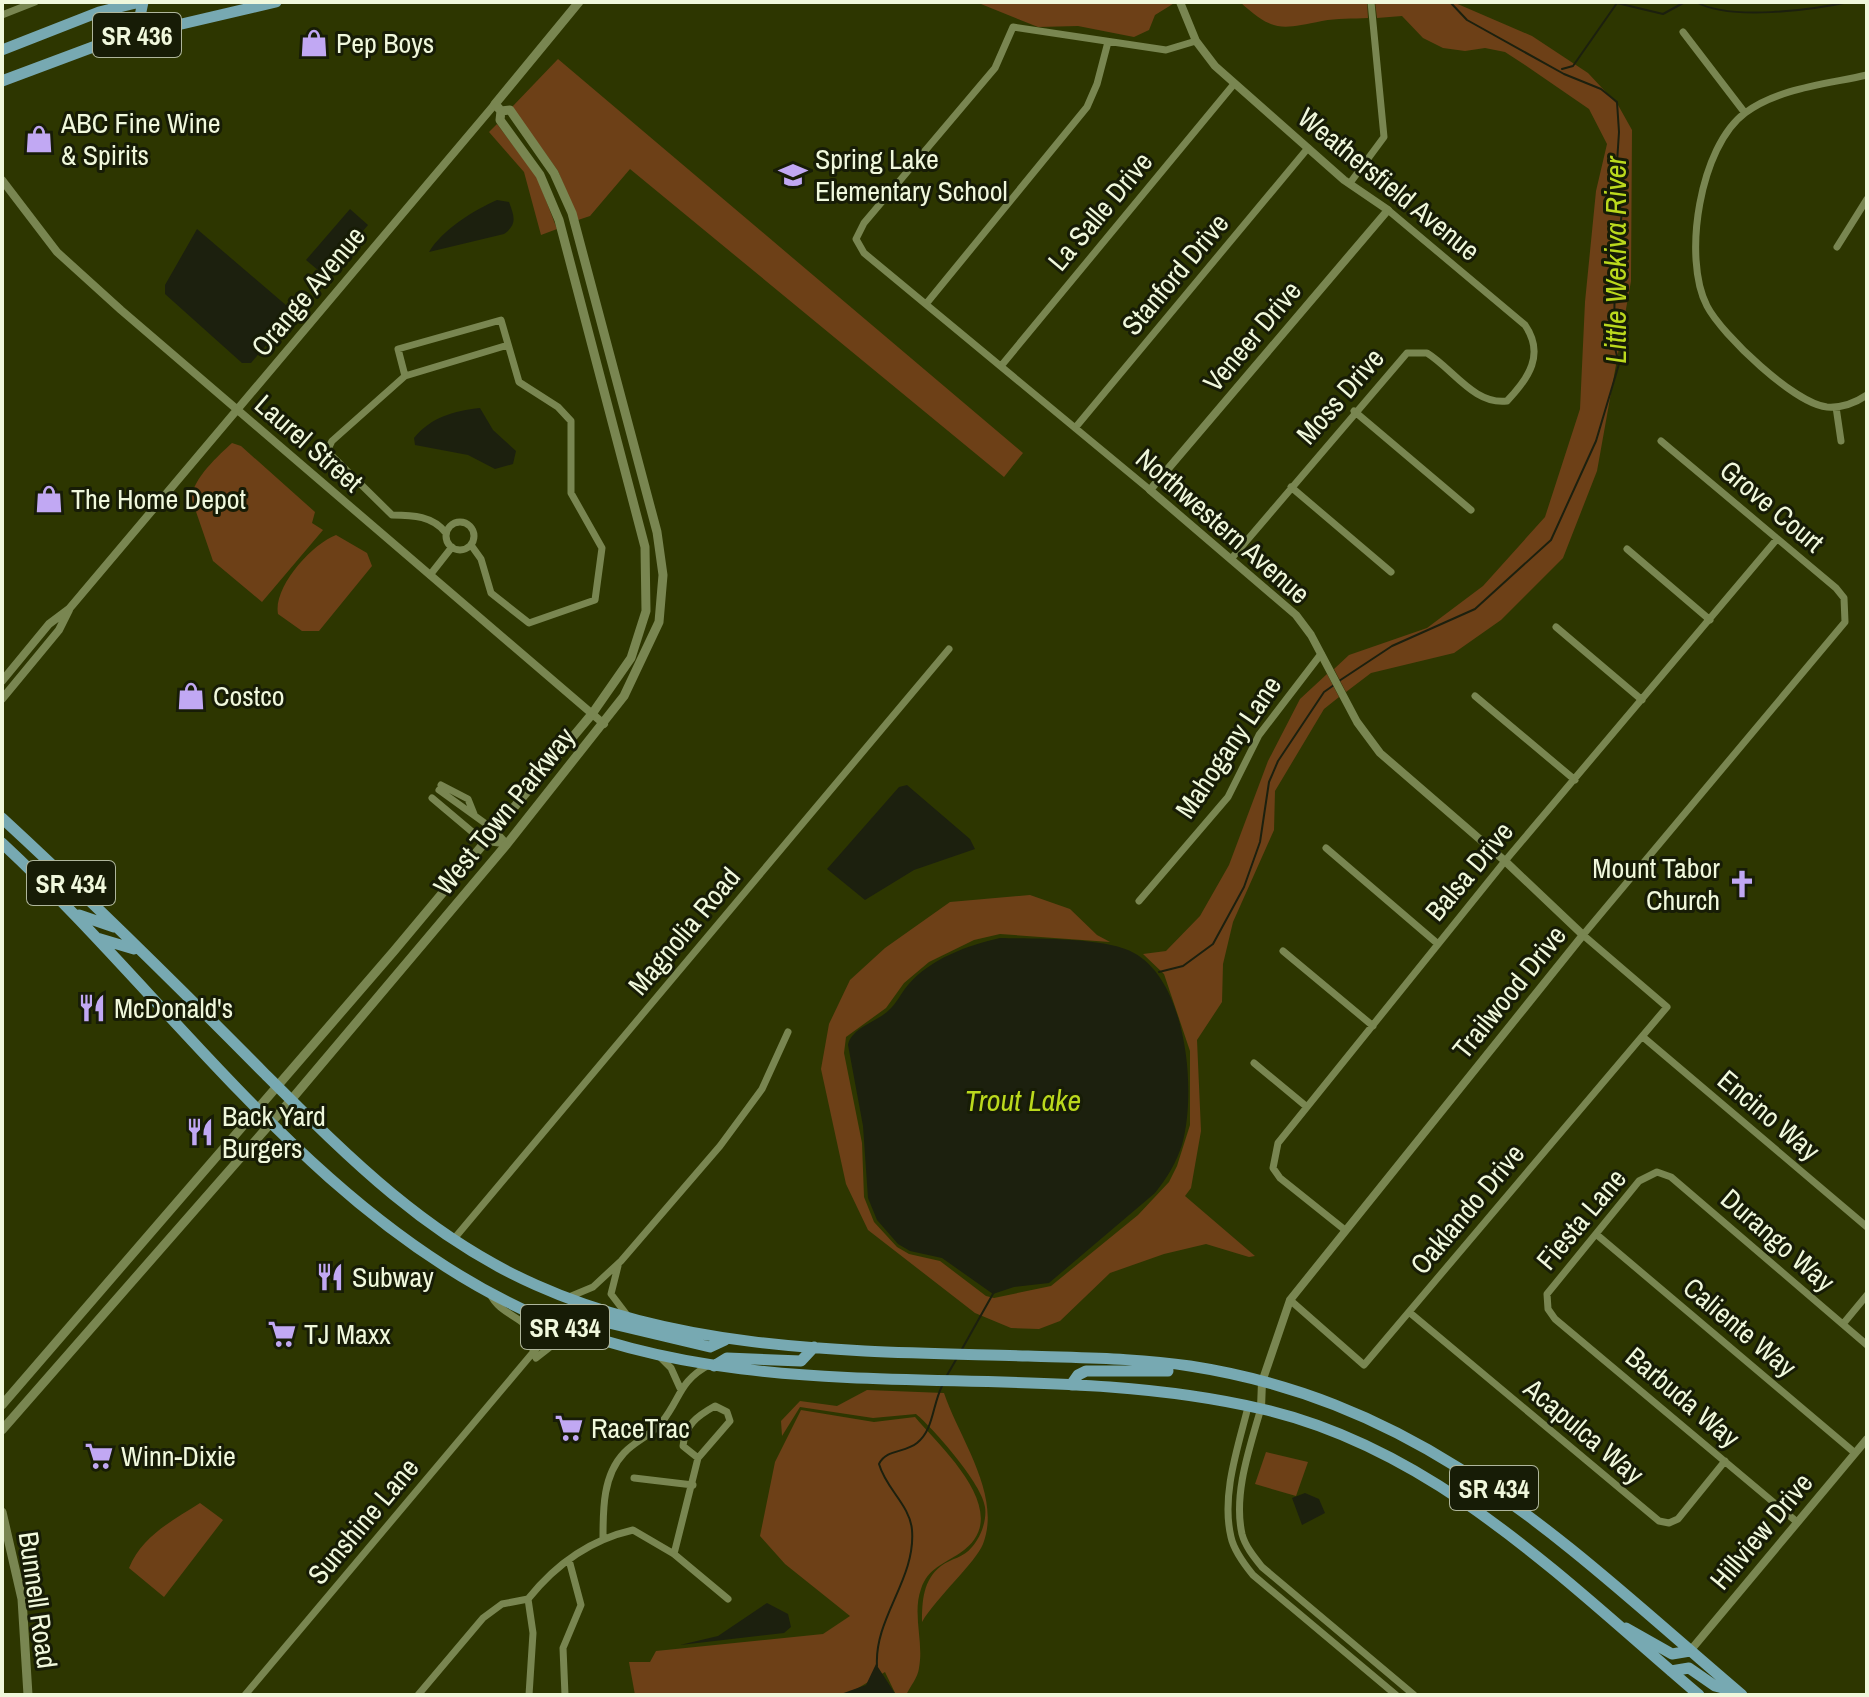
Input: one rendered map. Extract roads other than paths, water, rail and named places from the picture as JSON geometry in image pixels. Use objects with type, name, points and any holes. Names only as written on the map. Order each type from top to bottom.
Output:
[{"type":"main road","points":[[109,41],[140,16],[141,2]]},
{"type":"main road","name":"SR 436","points":[[2,50],[99,12],[141,2]]},
{"type":"main road","name":"SR 436","points":[[2,81],[109,41],[276,2]]},
{"type":"main road","name":"Orange Avenue","points":[[498,107],[579,2]]},
{"type":"main road","name":"West Town Parkway","points":[[2,1405],[278,1088],[592,714],[619,678],[640,634],[648,591],[645,547],[559,220],[540,175],[500,120],[498,107],[510,110],[554,173],[572,213],[657,532],[663,575],[659,622],[639,669],[604,724],[507,844],[291,1100],[2,1430]]},
{"type":"main road","name":"SR 434","points":[[2,818],[377,1185],[453,1240],[507,1272],[567,1298],[634,1321],[726,1339],[814,1347],[1190,1366],[1262,1382],[1369,1418],[1467,1470],[1527,1513],[1740,1693]]},
{"type":"main road","name":"SR 434","points":[[2,843],[329,1178],[375,1219],[433,1261],[490,1294],[585,1334],[658,1355],[711,1365],[775,1372],[1169,1391],[1254,1408],[1356,1442],[1451,1493],[1509,1534],[1699,1695]]},
{"type":"main road","points":[[71,911],[114,927]]},
{"type":"main road","points":[[97,938],[138,951]]},
{"type":"main road","points":[[557,1324],[575,1315],[624,1330],[710,1347],[726,1339]]},
{"type":"main road","points":[[711,1365],[727,1358],[801,1361],[814,1347]]},
{"type":"main road","points":[[1071,1385],[1086,1371],[1165,1371],[1190,1366]]},
{"type":"main road","name":"Bunnell Road","points":[[2,1512],[22,1599],[28,1695]]},
{"type":"main road","points":[[1614,1623],[1645,1635],[1672,1654],[1690,1651]]},
{"type":"main road","points":[[1671,1671],[1689,1668],[1715,1686],[1740,1693]]},
{"type":"street","points":[[2,15],[35,2]]},
{"type":"street","name":"Weathersfield Avenue","points":[[1180,2],[1196,41],[1234,84],[1525,325],[1537,348],[1534,362],[1521,387],[1507,401]]},
{"type":"street","points":[[1350,183],[1384,137],[1371,2]]},
{"type":"street","name":"Northwestern Avenue","points":[[1108,42],[1013,27],[995,68],[864,223],[856,239],[864,253],[1296,615],[1380,753],[1667,1007]]},
{"type":"street","points":[[1683,32],[1745,113]]},
{"type":"street","points":[[926,304],[1087,107],[1097,84],[1108,42],[1175,51],[1196,41]]},
{"type":"street","points":[[1867,75],[1782,96],[1745,113],[1720,141],[1704,180],[1698,228],[1701,289],[1706,305],[1731,338],[1791,390],[1825,407],[1836,407],[1867,395]]},
{"type":"street","name":"La Salle Drive","points":[[1001,366],[1234,84]]},
{"type":"street","name":"Orange Avenue","points":[[2,681],[49,624],[69,609],[236,409],[498,107]]},
{"type":"street","name":"Stanford Drive","points":[[1075,428],[1308,148]]},
{"type":"street","name":"Laurel Street","points":[[2,180],[57,252],[604,724]]},
{"type":"street","points":[[1837,247],[1867,199]]},
{"type":"street","name":"Veneer Drive","points":[[1150,490],[1388,210]]},
{"type":"street","points":[[405,376],[398,349],[501,320],[519,382],[558,407],[571,421],[571,493],[602,548],[595,600],[529,623],[491,593],[481,559],[471,545]]},
{"type":"street","points":[[452,547],[438,523],[416,515],[392,515],[327,451],[332,441],[405,376],[508,345]]},
{"type":"street","name":"Moss Drive","points":[[1231,559],[1399,359],[1417,351],[1438,359],[1486,400],[1507,401]]},
{"type":"street","points":[[1836,407],[1841,441]]},
{"type":"street","points":[[1354,411],[1471,510]]},
{"type":"street","name":"Grove Court","points":[[1661,441],[1836,588],[1844,598],[1847,610]]},
{"type":"street","points":[[1291,487],[1391,572]]},
{"type":"street","points":[[446,533],[449,527],[463,522],[474,531],[471,545],[465,549],[452,547]]},
{"type":"street","name":"Balsa Drive","points":[[1345,1230],[1280,1178],[1273,1168],[1278,1143],[1505,861],[1777,539]]},
{"type":"street","points":[[430,575],[452,547]]},
{"type":"street","points":[[1627,549],[1710,620]]},
{"type":"street","name":"Orange Avenue","points":[[2,699],[59,630],[69,609]]},
{"type":"street","name":"Trailwood Drive","points":[[1254,1408],[1290,1300],[1583,935],[1841,629],[1847,610]]},
{"type":"street","points":[[1556,627],[1642,700]]},
{"type":"street","name":"Magnolia Road","points":[[453,1240],[949,649]]},
{"type":"street","name":"Mahogany Lane","points":[[1139,901],[1228,797],[1259,735],[1321,654]]},
{"type":"street","points":[[1475,696],[1575,780]]},
{"type":"street","points":[[440,787],[507,844]]},
{"type":"street","points":[[432,798],[483,841],[507,844]]},
{"type":"street","points":[[1326,848],[1438,944]]},
{"type":"street","points":[[1283,951],[1373,1026]]},
{"type":"street","name":"Oaklando Drive","points":[[1290,1300],[1364,1365],[1667,1007]]},
{"type":"street","points":[[567,1298],[593,1287],[621,1261],[720,1146],[762,1089],[788,1032]]},
{"type":"street","name":"Encino Way","points":[[1643,1037],[1867,1227]]},
{"type":"street","points":[[1254,1063],[1307,1107]]},
{"type":"street","name":"Fiesta Lane","points":[[1546,1302],[1552,1286],[1639,1181],[1657,1172]]},
{"type":"street","name":"Durango Way","points":[[1657,1172],[1671,1177],[1867,1345]]},
{"type":"street","name":"Caliente Way","points":[[1596,1234],[1855,1453]]},
{"type":"street","points":[[621,1261],[615,1272],[611,1294],[634,1321]]},
{"type":"street","points":[[490,1294],[497,1308],[526,1322],[533,1332],[533,1356]]},
{"type":"street","points":[[1843,1324],[1867,1295]]},
{"type":"street","name":"Barbuda Way","points":[[1546,1302],[1555,1319],[1797,1522]]},
{"type":"street","name":"Acapulca Way","points":[[1409,1312],[1659,1521],[1669,1523],[1678,1519],[1725,1461]]},
{"type":"street","name":"Sunshine Lane","points":[[245,1695],[517,1376],[557,1324]]},
{"type":"street","name":"Sunshine Lane","points":[[517,1376],[548,1347],[585,1334]]},
{"type":"street","points":[[658,1355],[671,1368],[680,1388]]},
{"type":"street","points":[[603,1537],[605,1494],[611,1473],[623,1454],[657,1429],[672,1409],[680,1388],[711,1365]]},
{"type":"street","points":[[674,1554],[698,1458],[730,1421],[727,1412],[715,1406],[697,1416],[684,1433],[683,1446],[698,1458]]},
{"type":"street","points":[[1254,1408],[1229,1490],[1231,1538],[1238,1555],[1253,1575],[1396,1695]]},
{"type":"street","points":[[1254,1408],[1241,1491],[1242,1535],[1249,1549],[1262,1567],[1414,1695]]},
{"type":"street","name":"Hillview Drive","points":[[1690,1651],[1867,1439]]},
{"type":"street","points":[[634,1478],[693,1485]]},
{"type":"street","points":[[418,1695],[483,1618],[502,1604],[528,1599],[548,1574],[603,1537],[633,1530],[674,1554],[728,1599]]},
{"type":"street","points":[[565,1695],[563,1648],[581,1605],[569,1560]]},
{"type":"street","points":[[528,1599],[533,1633],[529,1695]]},
{"type":"water","points":[[497,200],[509,202],[513,216],[511,227],[504,234],[429,252],[459,222]]},
{"type":"water","points":[[350,209],[368,225],[325,276],[306,260]]},
{"type":"water","points":[[197,229],[294,312],[251,363],[242,363],[165,294],[165,285]]},
{"type":"water","points":[[480,408],[493,430],[516,451],[513,464],[495,469],[468,455],[415,445],[414,438],[435,420]]},
{"type":"water","points":[[907,785],[970,839],[975,849],[914,870],[865,900],[827,869],[899,787]]},
{"type":"water","name":"Trout Lake","points":[[1000,938],[1106,944],[1134,953],[1152,967],[1166,988],[1184,1040],[1188,1096],[1182,1145],[1171,1170],[1155,1193],[1049,1283],[1014,1287],[993,1294],[942,1258],[910,1251],[898,1244],[877,1220],[868,1198],[863,1126],[848,1045],[854,1034],[889,1010],[908,985],[927,968],[963,949]]},
{"type":"water","points":[[1305,1493],[1319,1499],[1325,1513],[1302,1525],[1292,1498]]},
{"type":"water","points":[[767,1603],[788,1614],[791,1627],[784,1633],[680,1645],[718,1636]]},
{"type":"water","points":[[876,1664],[896,1695],[838,1695],[866,1685]]},
{"type":"waterway","name":"Little Wekiva River","points":[[1339,681],[1392,646],[1475,609],[1551,540],[1596,441],[1619,364],[1614,344],[1615,259],[1622,213],[1615,193],[1619,132],[1617,102],[1601,89],[1564,74],[1467,20],[1450,2]]},
{"type":"waterway","points":[[1562,69],[1573,66],[1617,3],[1663,14],[1685,2]]},
{"type":"waterway","points":[[1696,2],[1711,8],[1749,12],[1793,11],[1849,2]]},
{"type":"waterway","name":"Little Wekiva River","points":[[1159,972],[1183,966],[1213,944],[1244,887],[1260,842],[1269,782],[1278,761],[1324,692],[1334,685]]},
{"type":"waterway","name":"Little Wekiva River","points":[[962,1349],[994,1292]]},
{"type":"waterway","name":"Little Wekiva River","points":[[946,1377],[957,1358]]},
{"type":"waterway","name":"Little Wekiva River","points":[[877,1666],[882,1631],[912,1548],[912,1530],[907,1513],[879,1464],[886,1456],[912,1446],[923,1437],[942,1386]]},
{"type":"place","name":"Pep Boys","points":[[314,43]]},
{"type":"place","name":"ABC Fine Wine & Spirits","points":[[39,139]]},
{"type":"place","name":"Spring Lake Elementary School","points":[[793,175]]},
{"type":"place","name":"The Home Depot","points":[[49,499]]},
{"type":"place","name":"Costco","points":[[191,696]]},
{"type":"place","name":"Mount Tabor Church","points":[[1742,884]]},
{"type":"place","name":"McDonald's","points":[[92,1008]]},
{"type":"place","name":"Back Yard Burgers","points":[[200,1132]]},
{"type":"place","name":"Subway","points":[[330,1277]]},
{"type":"place","name":"TJ Maxx","points":[[282,1334]]},
{"type":"place","name":"RaceTrac","points":[[569,1428]]},
{"type":"place","name":"Winn-Dixie","points":[[99,1456]]}]
